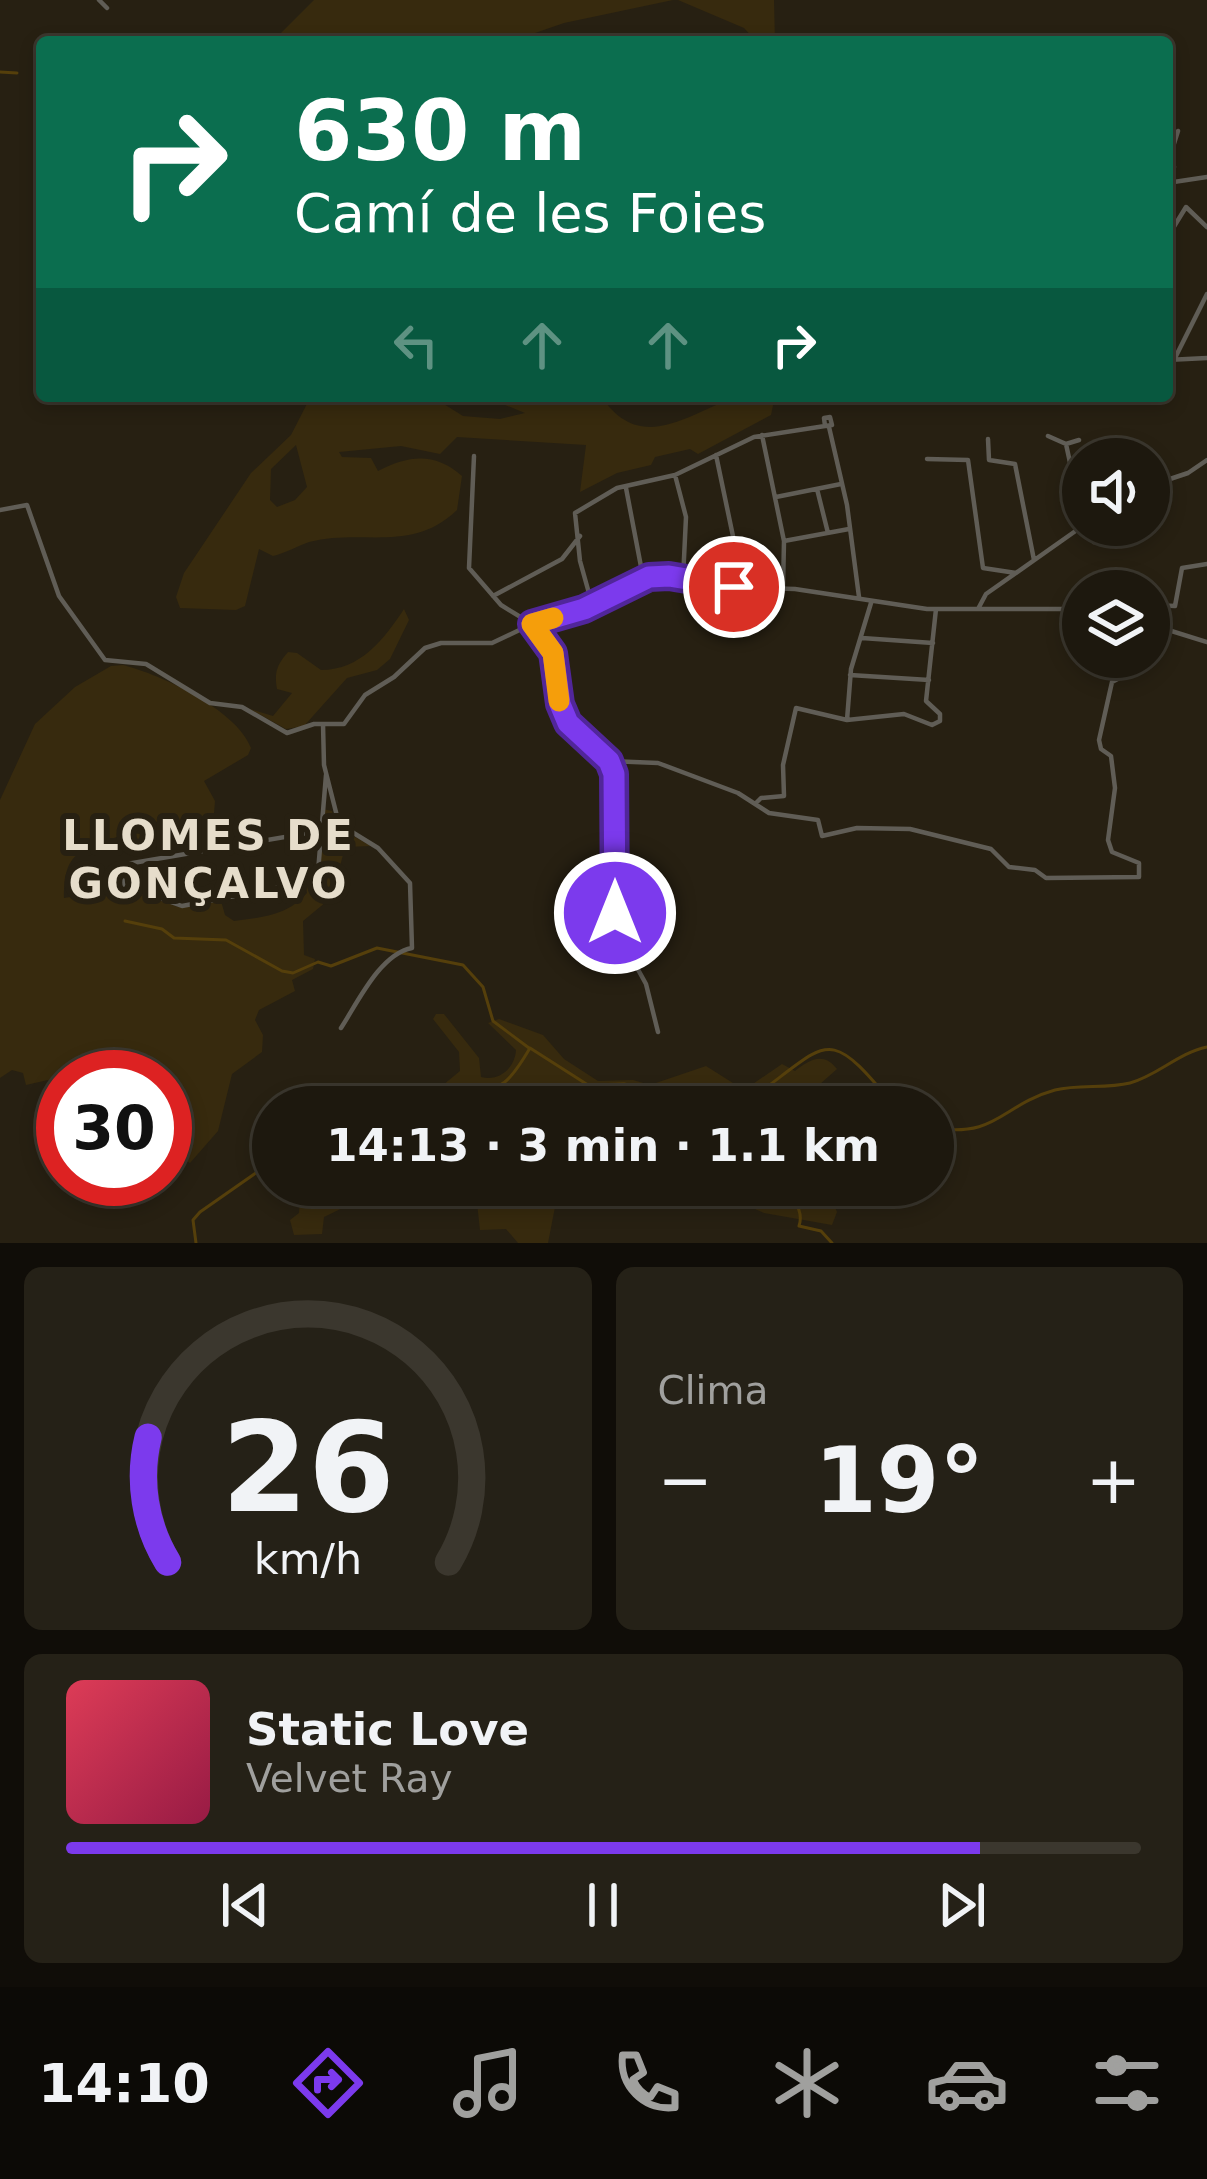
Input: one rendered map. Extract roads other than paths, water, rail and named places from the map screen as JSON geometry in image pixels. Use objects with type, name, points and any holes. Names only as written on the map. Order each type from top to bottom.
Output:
[{"type":"street","points":[[99,0],[107,8]]},
{"type":"street","points":[[1173,149],[1178,131]]},
{"type":"street","points":[[1173,181],[1207,177]]},
{"type":"street","points":[[1173,228],[1186,207],[1207,227]]},
{"type":"street","points":[[1173,355],[1207,294]]},
{"type":"street","points":[[1173,360],[1207,358]]},
{"type":"street","points":[[592,604],[580,561],[575,513],[617,488],[675,475],[762,435],[826,423],[851,528],[859,597]]},
{"type":"street","points":[[762,435],[784,541],[783,588]]},
{"type":"street","points":[[1048,436],[1062,442]]},
{"type":"street","points":[[988,439],[988,460],[1015,464],[1034,560]]},
{"type":"street","points":[[716,455],[734,541],[734,587]]},
{"type":"street","points":[[474,456],[467,563],[493,596],[532,624],[553,653],[560,704],[568,723],[609,761],[616,787],[615,883],[621,934],[646,985],[658,1032]]},
{"type":"street","points":[[927,459],[968,460],[982,568],[1016,573]]},
{"type":"street","points":[[1170,479],[1207,460]]},
{"type":"street","points":[[675,475],[686,517],[683,579]]},
{"type":"street","points":[[776,498],[841,484]]},
{"type":"street","points":[[626,488],[644,578]]},
{"type":"street","points":[[818,489],[828,533]]},
{"type":"street","points":[[0,511],[22,503],[28,507],[59,596],[107,662],[146,664],[199,698],[242,707],[280,732],[346,723],[365,695],[432,645],[482,645],[592,604],[644,578],[783,588],[936,609],[1062,609]]},
{"type":"street","points":[[784,541],[851,528]]},
{"type":"street","points":[[493,596],[562,560],[580,536]]},
{"type":"street","points":[[974,611],[984,605],[986,594],[1062,540]]},
{"type":"street","points":[[1170,606],[1175,606],[1182,568],[1207,567]]},
{"type":"street","points":[[847,719],[850,675],[872,601]]},
{"type":"street","points":[[754,805],[760,798],[784,796],[783,765],[796,709],[847,719],[904,714],[938,724],[940,714],[926,701],[936,609]]},
{"type":"street","points":[[1170,631],[1207,642]]},
{"type":"street","points":[[862,638],[933,644]]},
{"type":"street","points":[[850,675],[928,680]]},
{"type":"street","points":[[609,761],[658,763],[738,794],[769,813],[814,818],[823,836],[856,828],[910,829],[991,849],[1009,866],[1036,870],[1046,878],[1142,876],[1138,863],[1112,852],[1108,840],[1115,788],[1111,756],[1101,749],[1099,740],[1112,682],[1119,678]]},
{"type":"street","points":[[320,831],[121,866],[123,885],[182,906],[311,882],[318,872],[326,775],[323,724]]},
{"type":"street","points":[[326,775],[341,827],[378,848],[410,883],[412,948],[395,954],[340,1028]]},
{"type":"waterway","points":[[0,72],[17,73]]},
{"type":"waterway","points":[[125,921],[162,929],[174,938],[226,940],[293,973],[318,962],[331,966],[377,948],[463,965],[483,987],[493,1021],[529,1048]]},
{"type":"waterway","points":[[954,1130],[986,1124],[1055,1090],[1130,1083],[1207,1047]]},
{"type":"waterway","points":[[498,1086],[530,1048],[588,1085],[634,1086]]},
{"type":"waterway","points":[[768,1086],[813,1054],[827,1050],[855,1062],[877,1086]]},
{"type":"waterway","points":[[196,1243],[193,1220],[252,1176]]},
{"type":"waterway","points":[[796,1206],[799,1226],[821,1231],[832,1243]]},
{"type":"district","name":"LLOMES DE GONÇALVO","points":[[209,859]]}]
